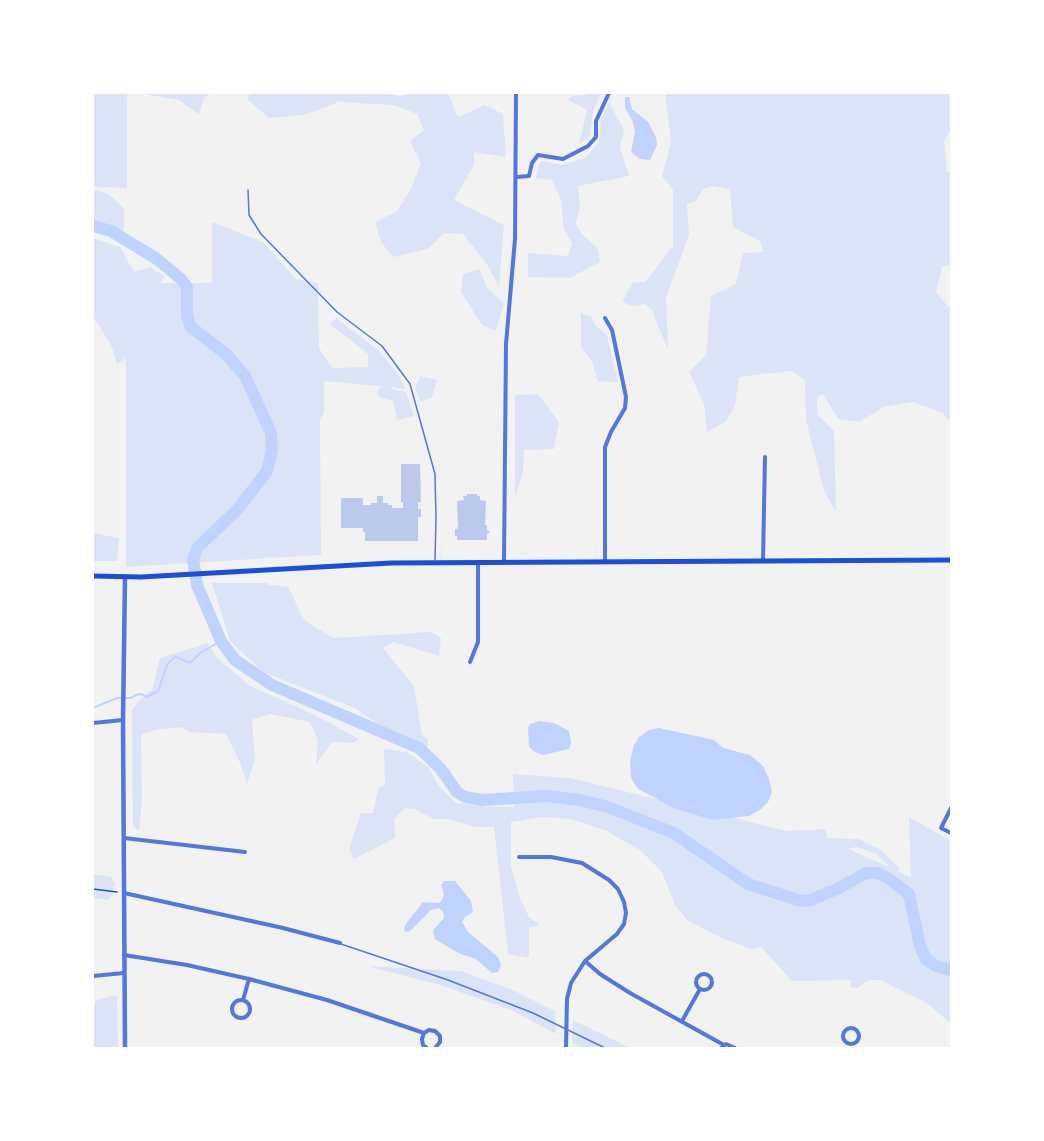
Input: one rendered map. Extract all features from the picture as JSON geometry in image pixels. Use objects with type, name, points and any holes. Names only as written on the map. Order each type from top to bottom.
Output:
[{"type":"main road","points":[[93,576],[125,577],[435,562],[951,560]]},
{"type":"street","points":[[504,562],[506,344],[513,273],[516,93]]},
{"type":"street","points":[[516,177],[529,176],[532,163],[538,155],[563,159],[588,146],[596,137],[598,116],[609,93]]},
{"type":"street","points":[[605,318],[612,330],[626,397],[625,408],[605,447],[605,561]]},
{"type":"street","points":[[763,561],[765,457]]},
{"type":"street","points":[[470,662],[478,642],[478,562]]},
{"type":"street","points":[[125,577],[123,720],[125,1048]]},
{"type":"street","points":[[93,723],[123,720]]},
{"type":"street","points":[[951,808],[941,828],[951,833]]},
{"type":"street","points":[[124,838],[245,852]]},
{"type":"street","points":[[519,857],[551,857],[582,863],[597,872],[618,890],[624,902],[626,913],[624,924],[617,934],[585,962],[571,983],[567,999],[566,1048]]},
{"type":"street","points":[[124,893],[340,943]]},
{"type":"street","points":[[124,954],[249,979],[327,1000],[424,1033],[433,1030],[438,1034],[440,1042],[435,1048]]},
{"type":"street","points":[[585,962],[630,993],[682,1021],[722,1047],[729,1044],[735,1048]]},
{"type":"street","points":[[93,976],[124,973]]},
{"type":"street","points":[[700,975],[708,975],[712,982],[710,987],[705,990],[700,989],[696,985],[697,978],[700,975]]},
{"type":"street","points":[[243,1000],[249,979]]},
{"type":"street","points":[[682,1021],[700,989]]},
{"type":"street","points":[[243,1000],[248,1004],[250,1012],[246,1017],[240,1018],[233,1013],[232,1007],[238,1001],[243,1000]]},
{"type":"street","points":[[849,1028],[856,1029],[859,1034],[853,1046],[843,1036],[849,1028]]},
{"type":"street","points":[[424,1033],[422,1042],[427,1048]]},
{"type":"lane","points":[[248,190],[249,215],[261,234],[337,312],[382,346],[410,384],[435,474],[435,562]]},
{"type":"lane","points":[[340,943],[533,1012],[605,1048]]},
{"type":"path","points":[[93,889],[124,893]]},
{"type":"shaded area","points":[[93,93],[127,93],[127,188],[93,187]]},
{"type":"shaded area","points":[[138,93],[212,93],[204,98],[199,115],[179,100]]},
{"type":"shaded area","points":[[250,93],[380,93],[400,96],[412,93],[448,93],[458,117],[485,105],[503,114],[506,157],[474,152],[474,165],[454,200],[504,225],[499,286],[488,266],[463,234],[444,233],[428,249],[393,257],[381,242],[375,222],[397,211],[411,189],[421,163],[410,141],[424,130],[417,114],[394,105],[339,102],[304,115],[269,118],[247,99]]},
{"type":"shaded area","points":[[586,93],[602,93],[593,111],[590,136],[579,144],[587,110],[568,100],[572,96],[586,95]]},
{"type":"shaded area","points":[[665,93],[951,93],[951,129],[944,141],[947,172],[951,172],[951,265],[942,267],[936,292],[951,310],[951,422],[942,413],[913,402],[883,407],[860,422],[838,419],[823,394],[817,397],[817,414],[834,431],[836,512],[824,491],[806,420],[805,381],[792,371],[739,377],[735,406],[726,421],[707,433],[704,404],[689,372],[706,355],[711,296],[736,284],[743,253],[763,252],[760,241],[733,227],[730,189],[712,186],[703,189],[696,201],[687,204],[689,235],[666,298],[668,349],[653,311],[645,304],[633,306],[622,302],[633,282],[645,282],[673,246],[673,190],[662,176],[671,142]]},
{"type":"shaded area","points":[[609,102],[624,130],[620,147],[629,176],[578,186],[580,205],[576,224],[581,233],[598,249],[600,262],[570,278],[528,277],[528,253],[568,256],[572,243],[564,230],[561,200],[552,180],[536,178],[539,164],[543,161],[561,165],[586,158],[599,141],[601,120]]},
{"type":"shaded area","points":[[93,190],[107,193],[124,208],[124,231],[93,222]]},
{"type":"shaded area","points":[[212,222],[263,242],[296,279],[318,283],[319,348],[332,368],[368,367],[368,354],[330,324],[336,318],[378,350],[401,378],[405,389],[392,387],[391,389],[406,392],[414,416],[397,420],[393,401],[379,397],[377,393],[380,387],[390,387],[324,381],[324,412],[320,421],[321,555],[126,567],[126,358],[117,364],[112,347],[93,316],[93,238],[120,247],[134,272],[150,267],[165,276],[160,283],[209,283],[212,282]]},
{"type":"shaded area","points":[[479,269],[488,289],[504,303],[496,331],[482,325],[461,292],[463,274]]},
{"type":"shaded area","points":[[581,313],[592,317],[595,325],[607,335],[618,382],[598,382],[592,361],[581,347]]},
{"type":"shaded area","points":[[420,376],[437,380],[432,397],[421,402],[415,389]]},
{"type":"shaded area","points":[[538,394],[559,422],[554,449],[524,450],[523,473],[515,496],[515,395]]},
{"type":"shaded area","points":[[93,533],[119,538],[117,561],[93,561]]},
{"type":"shaded area","points":[[212,583],[267,583],[268,585],[288,586],[304,620],[333,638],[431,632],[441,638],[439,656],[393,642],[383,648],[414,686],[422,735],[428,739],[427,760],[355,708],[263,672],[230,641]]},
{"type":"shaded area","points":[[208,643],[217,658],[250,686],[311,713],[359,739],[353,743],[332,742],[316,765],[318,740],[310,722],[270,714],[252,720],[255,760],[247,784],[241,765],[226,734],[189,732],[182,727],[155,730],[141,735],[142,801],[139,831],[133,826],[132,710],[152,690],[160,658]]},
{"type":"shaded area","points":[[384,749],[407,752],[428,767],[439,786],[456,803],[514,807],[513,774],[570,778],[787,831],[826,829],[827,838],[858,839],[880,849],[899,868],[899,872],[911,877],[909,817],[951,841],[951,1024],[927,1003],[880,980],[869,980],[857,988],[851,987],[851,980],[792,981],[761,947],[751,949],[722,938],[687,920],[675,905],[662,872],[641,851],[607,831],[571,819],[542,817],[511,822],[511,866],[519,896],[529,917],[540,925],[529,928],[529,958],[508,954],[494,827],[475,827],[448,819],[433,819],[415,809],[405,808],[394,819],[395,838],[354,859],[349,849],[361,813],[373,813],[378,789],[385,784]],"holes":[[[856,847],[876,854],[891,868],[848,849]]]},
{"type":"shaded area","points":[[93,874],[112,877],[112,881],[115,881],[112,897],[110,896],[109,900],[95,898],[93,901]]},
{"type":"shaded area","points":[[367,966],[461,971],[515,991],[555,1011],[556,1034],[511,1010],[440,985]]},
{"type":"shaded area","points":[[117,995],[118,1048],[93,1048],[93,1006],[96,1000]]},
{"type":"shaded area","points":[[573,1020],[630,1048],[582,1048],[572,1043]]},
{"type":"water","points":[[625,97],[629,97],[632,109],[648,122],[656,137],[657,145],[650,160],[640,159],[631,152],[635,132],[633,122],[625,108]]},
{"type":"water","points":[[539,721],[554,723],[569,731],[571,743],[569,749],[543,755],[533,751],[529,746],[528,728],[530,724]]},
{"type":"water","points":[[659,728],[714,740],[723,748],[750,755],[763,766],[769,779],[772,792],[768,802],[749,816],[713,820],[676,809],[638,789],[631,778],[630,761],[634,745],[639,737],[649,730]]},
{"type":"water","points":[[444,881],[455,881],[471,901],[473,912],[462,922],[468,932],[498,957],[501,965],[498,972],[492,973],[476,959],[458,953],[435,939],[433,930],[444,918],[439,908],[431,910],[410,931],[404,930],[405,925],[423,902],[439,903],[442,900],[444,894],[441,885]]},
{"type":"building","points":[[401,464],[420,464],[421,502],[418,502],[418,509],[421,509],[421,517],[418,517],[418,541],[365,541],[363,528],[341,528],[341,498],[363,498],[363,505],[371,505],[371,503],[377,503],[377,496],[383,496],[383,503],[392,505],[392,508],[403,508]]},
{"type":"building","points":[[477,494],[480,500],[486,501],[485,525],[490,532],[487,534],[487,540],[457,540],[455,536],[455,529],[458,525],[457,501],[464,500],[463,496]]},
{"type":"waterway","points":[[93,226],[111,231],[157,259],[181,279],[187,287],[187,316],[191,327],[226,354],[245,376],[271,433],[272,450],[267,471],[238,509],[198,547],[193,559],[197,585],[221,641],[235,660],[272,685],[419,748],[440,768],[457,792],[465,797],[482,800],[547,796],[580,800],[608,807],[674,833],[748,884],[798,900],[808,901],[837,889],[866,873],[878,873],[909,894],[920,946],[926,959],[936,966],[951,970]]},
{"type":"waterway","points":[[93,708],[117,698],[131,698],[141,694],[147,697],[158,691],[167,665],[173,658],[176,657],[190,663],[200,653],[221,641]]}]
